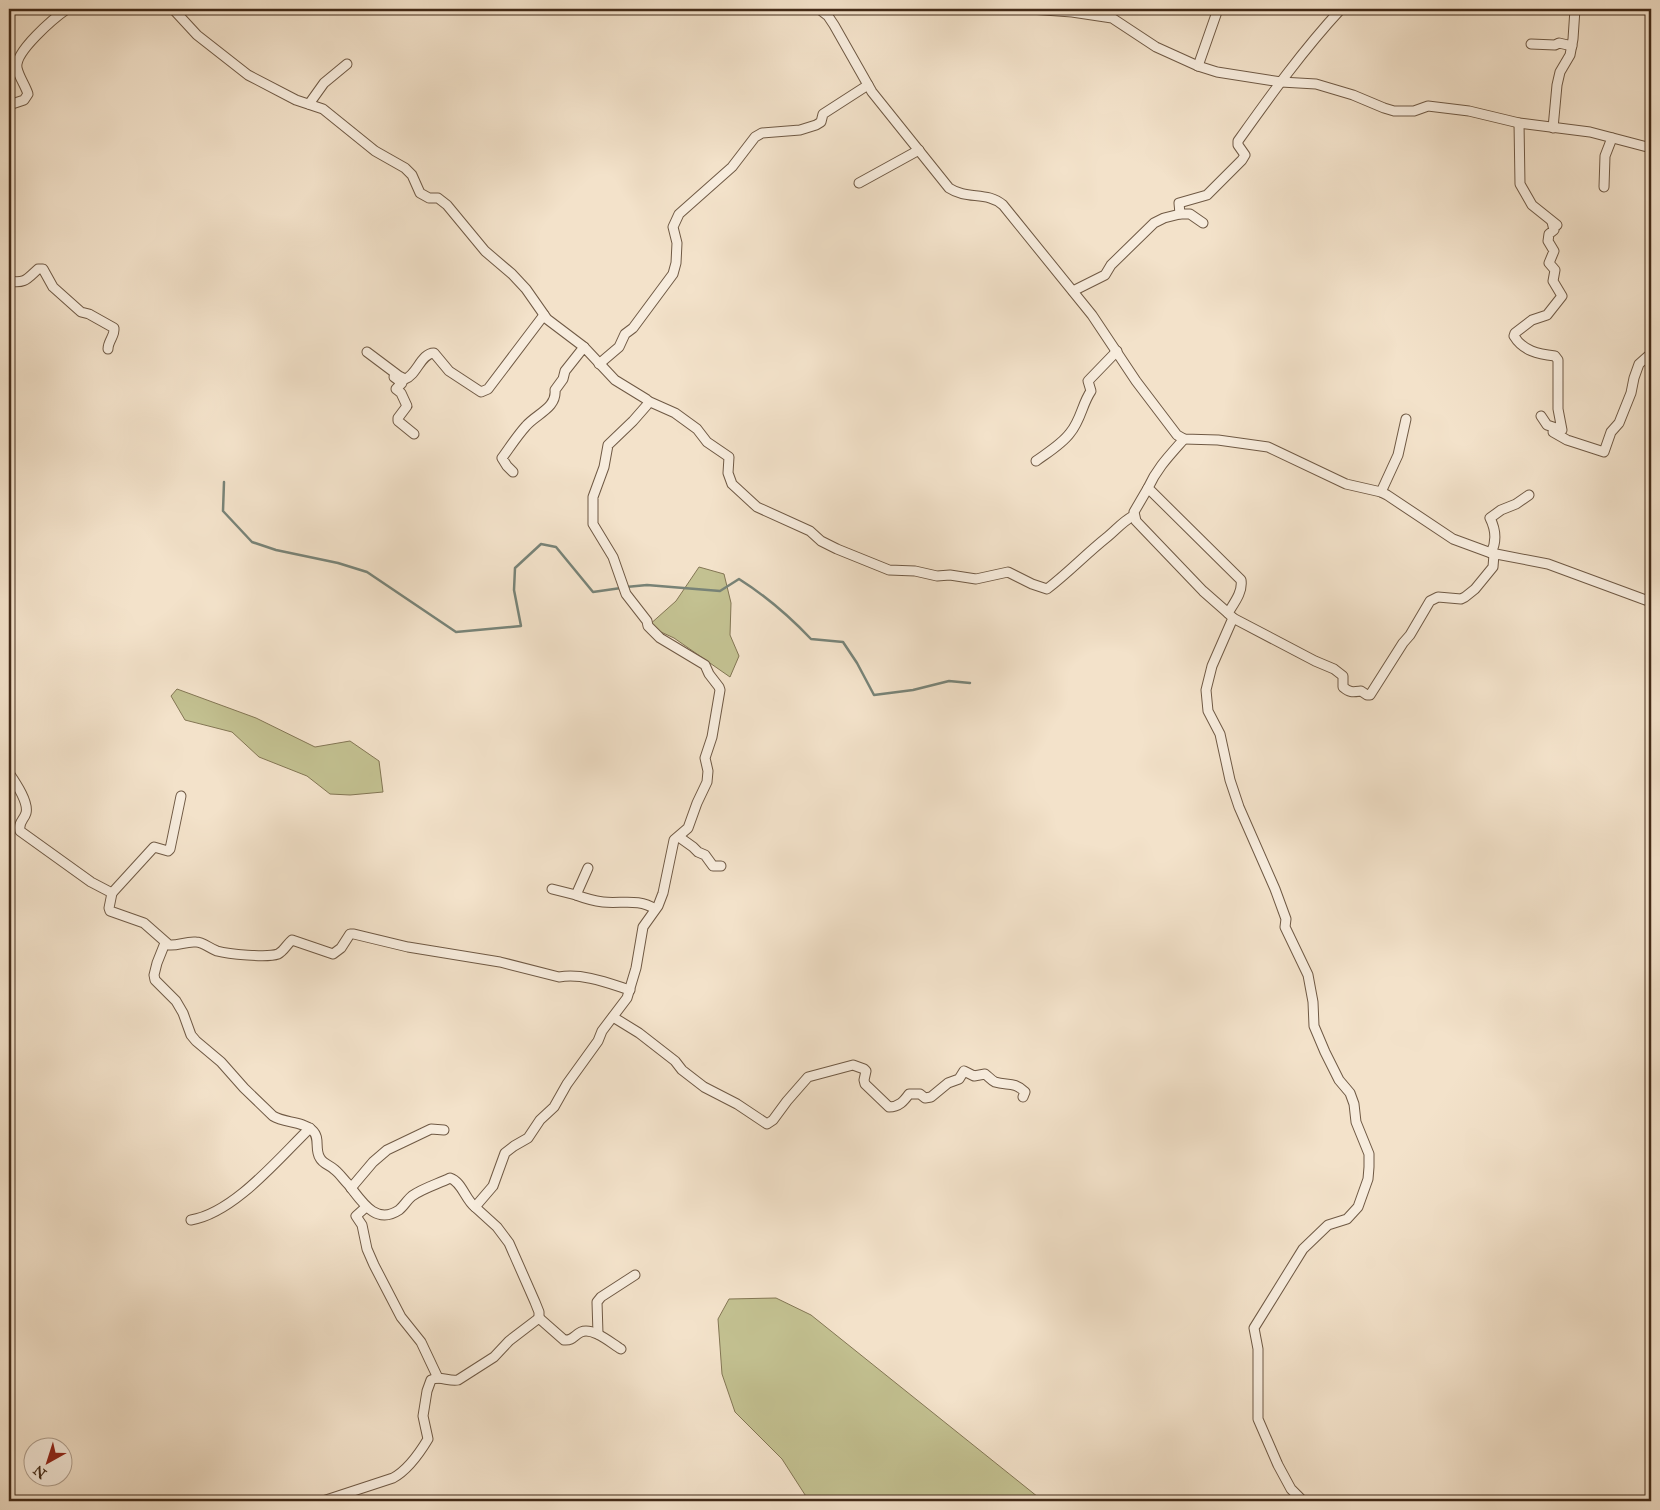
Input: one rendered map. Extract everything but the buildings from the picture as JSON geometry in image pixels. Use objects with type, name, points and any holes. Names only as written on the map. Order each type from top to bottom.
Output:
[{"type":"street","points":[[9,104],[24,100],[28,94],[17,68],[17,61],[40,31],[66,9]]},
{"type":"street","points":[[173,9],[197,35],[248,75],[296,100],[330,113],[375,151],[406,168],[423,196],[438,198],[447,206],[485,250],[526,289],[544,315],[584,347],[615,380],[648,401],[675,413],[697,429],[707,442],[729,457],[728,473],[732,484],[761,510],[810,531],[824,543],[837,550],[889,570],[915,571],[937,576],[950,575],[976,579],[1008,572],[1047,589],[1073,568],[1088,552],[1108,537],[1118,526],[1134,516]]},
{"type":"street","points":[[819,9],[828,16],[834,25],[868,85],[949,188],[965,196],[990,197],[998,201],[1092,315],[1172,429],[1184,440],[1218,440],[1268,447],[1346,484],[1381,492],[1436,526],[1453,539],[1492,553],[1548,564],[1651,602]]},
{"type":"street","points":[[1030,9],[1072,12],[1112,18],[1156,47],[1198,66],[1217,72],[1281,82],[1316,84],[1353,95],[1394,111],[1414,111],[1423,107],[1434,106],[1469,111],[1519,123],[1590,132],[1651,148]]},
{"type":"street","points":[[1198,66],[1218,9]]},
{"type":"street","points":[[1180,214],[1179,203],[1207,196],[1242,160],[1245,155],[1238,145],[1238,141],[1281,82],[1341,9]]},
{"type":"street","points":[[1553,128],[1560,72],[1570,56],[1572,46],[1574,9]]},
{"type":"street","points":[[1530,44],[1555,45],[1559,43],[1572,46]]},
{"type":"street","points":[[309,104],[324,83],[347,64]]},
{"type":"street","points":[[599,364],[619,347],[624,334],[633,328],[673,274],[676,263],[677,243],[673,227],[679,214],[732,167],[755,137],[762,134],[800,130],[816,125],[821,122],[824,114],[868,85]]},
{"type":"street","points":[[1519,123],[1520,184],[1532,205],[1555,224],[1554,230],[1549,234],[1548,241],[1554,251],[1549,262],[1554,270],[1553,281],[1562,296],[1547,315],[1532,320],[1516,332],[1514,336],[1528,350],[1538,354],[1555,356],[1558,360],[1558,406],[1563,430],[1543,420],[1546,430],[1558,434],[1567,440],[1604,452],[1611,432],[1619,423],[1624,411],[1639,364],[1648,356],[1651,358]]},
{"type":"street","points":[[1604,188],[1606,156],[1612,138]]},
{"type":"street","points":[[858,183],[918,150]]},
{"type":"street","points":[[1073,291],[1104,275],[1154,223],[1180,214],[1190,214],[1203,223]]},
{"type":"street","points":[[9,281],[26,281],[38,268],[43,270],[53,287],[81,312],[89,314],[114,328],[114,333],[108,342],[108,349]]},
{"type":"street","points":[[414,434],[398,422],[398,418],[407,406],[401,393],[396,389],[402,383],[365,356],[367,352],[405,379],[412,375],[428,354],[434,353],[449,371],[481,392],[488,388],[544,315]]},
{"type":"street","points":[[513,472],[502,458],[528,423],[540,415],[552,403],[555,397],[555,390],[563,379],[565,371],[584,347]]},
{"type":"street","points":[[1036,461],[1070,434],[1082,412],[1083,403],[1091,391],[1088,380],[1117,351]]},
{"type":"street","points":[[475,1207],[493,1186],[505,1154],[528,1138],[540,1120],[554,1107],[602,1031],[624,1003],[630,990],[643,926],[663,893],[674,840],[680,837],[690,824],[707,782],[708,771],[705,758],[712,737],[719,687],[712,680],[705,665],[671,645],[648,626],[647,621],[626,594],[613,557],[593,524],[593,497],[604,467],[608,445],[633,421],[647,405],[648,401]]},
{"type":"street","points":[[1381,492],[1398,455],[1406,419]]},
{"type":"street","points":[[1184,440],[1165,459],[1155,473],[1137,506],[1134,516],[1136,521],[1203,591],[1230,615],[1315,661],[1334,669],[1343,676],[1344,687],[1348,691],[1361,691],[1367,695],[1370,695],[1430,601],[1438,596],[1461,599],[1465,597],[1475,589],[1493,567],[1492,553],[1495,532],[1494,524],[1490,518],[1529,495]]},
{"type":"street","points":[[1148,488],[1239,577],[1242,585],[1212,666],[1206,690],[1208,711],[1220,734],[1230,780],[1239,807],[1275,889],[1286,919],[1285,926],[1308,975],[1313,1002],[1314,1026],[1339,1080],[1350,1093],[1354,1104],[1356,1122],[1369,1154],[1368,1179],[1358,1207],[1347,1219],[1328,1225],[1303,1249],[1254,1328],[1258,1349],[1258,1420],[1291,1489],[1303,1501]]},
{"type":"street","points":[[9,773],[24,799],[26,809],[26,813],[20,823],[20,831],[91,882],[112,893]]},
{"type":"street","points":[[181,796],[170,849],[168,851],[154,847],[112,893],[109,908],[110,911],[144,923],[158,934],[165,943],[175,946],[196,942],[227,954],[261,955],[277,954],[292,940],[333,954],[341,948],[350,934],[354,934],[408,947],[500,962],[558,977],[568,976],[599,980],[630,990]]},
{"type":"street","points":[[680,837],[698,852],[705,855],[714,866],[721,866]]},
{"type":"street","points":[[576,895],[588,868]]},
{"type":"street","points":[[552,889],[603,902],[638,902],[650,905],[655,909]]},
{"type":"street","points":[[165,943],[157,962],[154,975],[155,980],[176,1001],[183,1013],[191,1035],[221,1062],[272,1116],[310,1128],[317,1136],[318,1154],[321,1160],[334,1168],[366,1207],[377,1214],[396,1212],[413,1195],[450,1178],[459,1182],[466,1197],[497,1227],[509,1243],[535,1302],[539,1318],[564,1340],[572,1340],[582,1332],[588,1331],[598,1334],[620,1349]]},
{"type":"street","points":[[613,1017],[639,1033],[704,1087],[737,1104],[767,1124],[773,1120],[808,1077],[853,1065],[866,1071],[865,1084],[889,1107],[902,1103],[909,1094],[920,1094],[925,1098],[931,1097],[948,1083],[959,1079],[964,1071],[974,1076],[985,1074],[994,1082],[1010,1083],[1020,1087],[1025,1092],[1023,1098]]},
{"type":"street","points":[[191,1220],[198,1219],[220,1209],[242,1194],[310,1128]]},
{"type":"street","points":[[351,1188],[373,1162],[387,1150],[431,1129],[444,1130]]},
{"type":"street","points":[[366,1207],[356,1216],[362,1225],[369,1255],[401,1317],[418,1337],[438,1378]]},
{"type":"street","points":[[598,1334],[597,1302],[601,1297],[635,1275]]},
{"type":"street","points":[[322,1501],[400,1474],[418,1454],[428,1439],[423,1416],[427,1391],[431,1380],[438,1378],[452,1381],[458,1380],[494,1356],[509,1341],[539,1318]]},
{"type":"shaded area","points":[[699,567],[724,574],[731,603],[730,635],[739,656],[730,677],[674,638],[648,626],[676,601]]},
{"type":"shaded area","points":[[177,689],[256,718],[315,747],[350,741],[379,761],[383,792],[350,795],[330,794],[307,776],[259,757],[232,732],[185,720],[171,696]]},
{"type":"shaded area","points":[[776,1298],[811,1315],[1043,1501],[809,1501],[782,1459],[735,1412],[722,1374],[718,1319],[729,1299]]},
{"type":"waterway","points":[[224,482],[223,511],[252,542],[276,550],[338,563],[367,572],[456,632],[521,626],[514,590],[515,568],[541,544],[556,547],[593,592],[621,588]]},
{"type":"waterway","points":[[626,587],[647,585],[720,591],[739,579],[759,592],[811,639],[843,642],[874,695],[913,690],[949,681],[970,683]]}]
